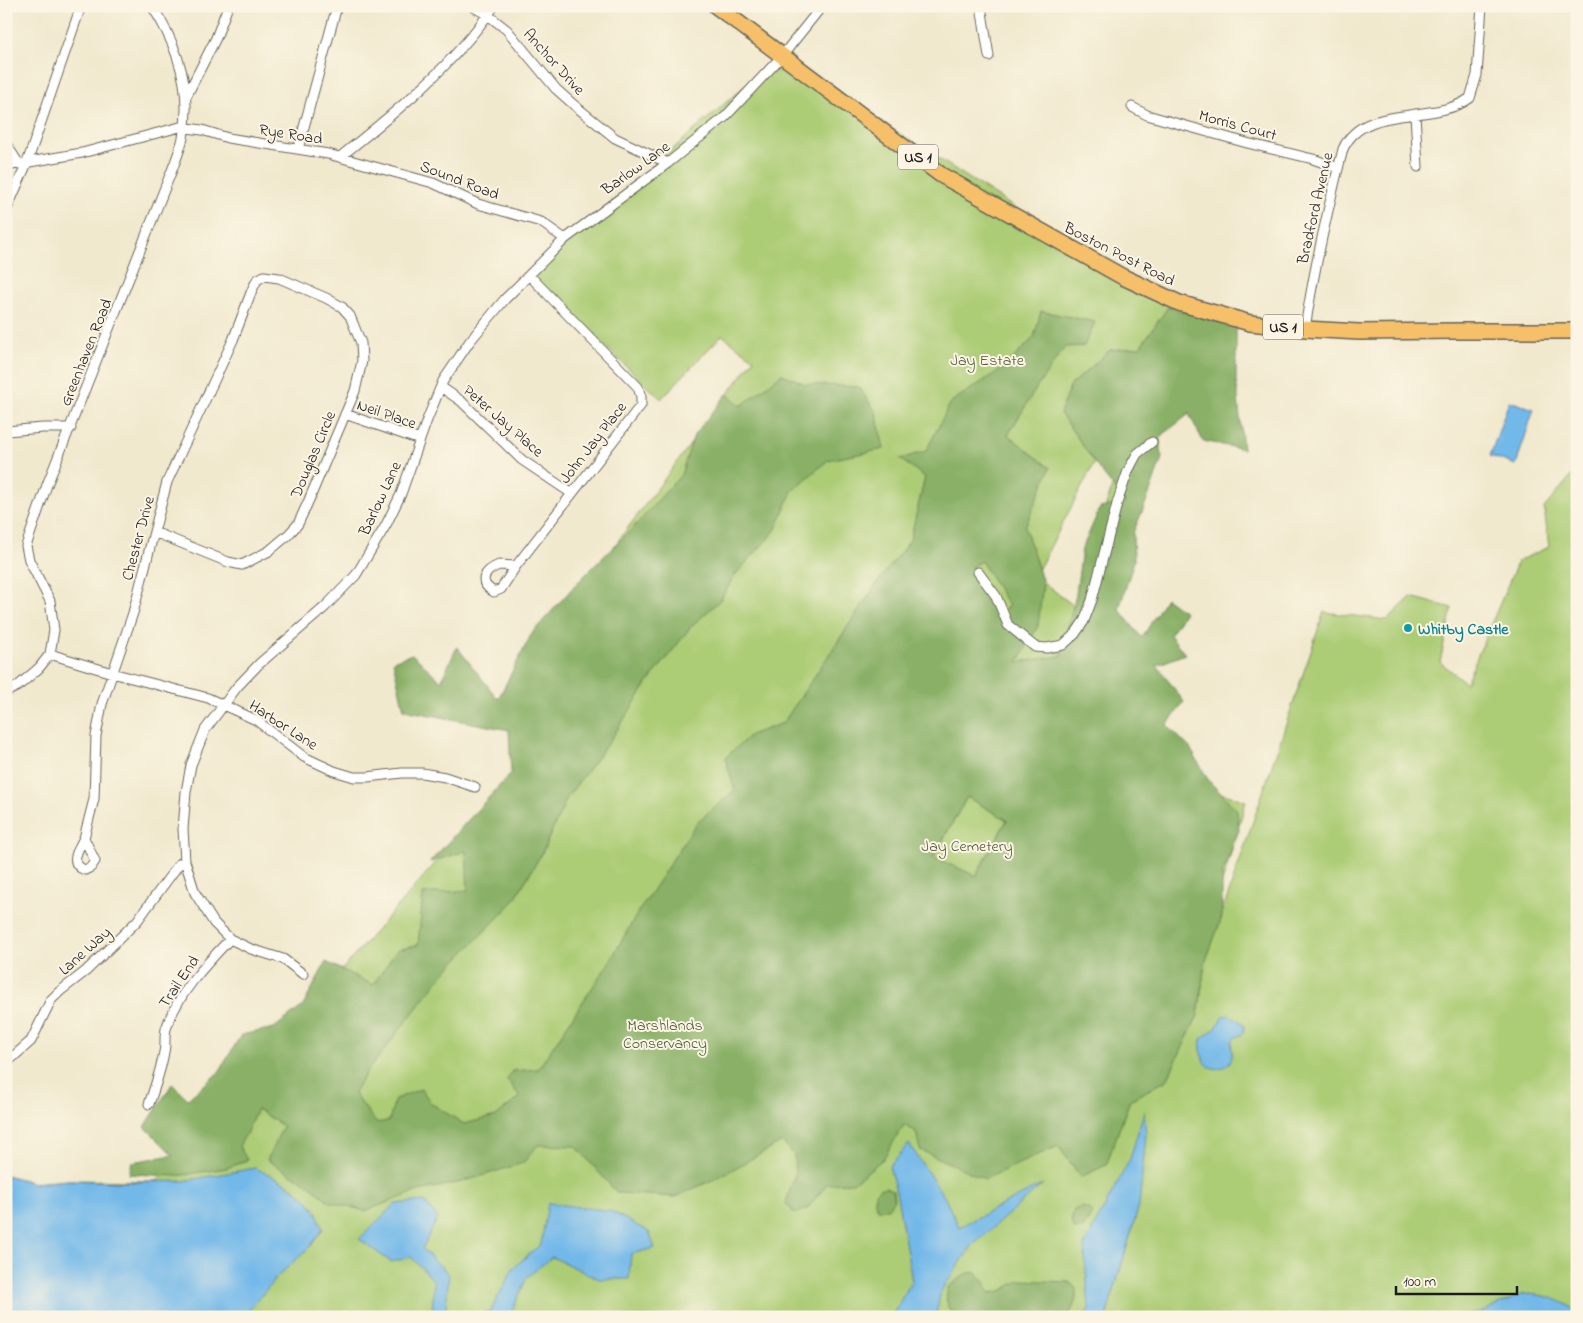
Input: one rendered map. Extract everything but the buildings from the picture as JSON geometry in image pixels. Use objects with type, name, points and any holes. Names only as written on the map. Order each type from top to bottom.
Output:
[{"type":"main road","name":"Boston Post Road","points":[[716,6],[941,175],[1123,277],[1179,303],[1250,324],[1305,329],[1359,332],[1456,330],[1577,332]]},
{"type":"street","points":[[6,211],[81,6]]},
{"type":"street","name":"Greenhaven Road","points":[[50,654],[54,630],[50,601],[29,560],[26,546],[47,485],[71,428],[183,138],[186,98],[185,82],[177,52],[163,23],[152,6]]},
{"type":"street","points":[[186,98],[216,38],[228,6]]},
{"type":"street","points":[[298,149],[337,6]]},
{"type":"street","name":"Anchor Drive","points":[[472,6],[488,15],[507,30],[556,89],[615,138],[668,163]]},
{"type":"street","name":"Rye Road","points":[[6,166],[82,153],[180,127],[202,130],[228,138],[340,157],[394,114],[450,61],[494,6]]},
{"type":"street","name":"Barlow Lane","points":[[303,974],[283,959],[251,949],[230,939],[214,923],[195,893],[184,861],[183,829],[186,792],[191,765],[205,730],[237,687],[259,664],[325,607],[356,575],[398,502],[441,387],[470,340],[505,299],[565,238],[668,163],[725,117],[782,56],[822,6]]},
{"type":"street","points":[[981,6],[989,56]]},
{"type":"street","name":"Bradford Avenue","points":[[1305,329],[1310,297],[1338,168],[1347,141],[1353,133],[1368,123],[1450,108],[1470,98],[1477,75],[1482,6]]},
{"type":"street","name":"Morris Court","points":[[1132,107],[1147,115],[1312,159],[1338,168]]},
{"type":"street","points":[[1415,114],[1418,167]]},
{"type":"street","points":[[6,144],[23,163]]},
{"type":"street","name":"Sound Road","points":[[340,157],[433,183],[478,204],[541,222],[565,238]]},
{"type":"street","name":"John Jay Place","points":[[516,566],[640,405],[642,397],[638,387],[619,365],[529,275]]},
{"type":"street","name":"Chester Drive","points":[[84,838],[94,799],[96,736],[102,704],[133,613],[167,482],[232,340],[257,280],[264,276],[279,278]]},
{"type":"street","name":"Douglas Circle","points":[[154,532],[228,562],[242,565],[269,551],[298,524],[355,391],[362,361],[361,343],[350,316],[342,308],[326,298],[279,278]]},
{"type":"street","name":"Peter Jay Place","points":[[441,387],[461,401],[522,460],[571,493]]},
{"type":"street","name":"Neil Place","points":[[345,414],[420,440]]},
{"type":"street","points":[[6,431],[71,428]]},
{"type":"street","points":[[978,572],[996,596],[1008,624],[1035,647],[1063,646],[1084,621],[1092,600],[1118,500],[1128,471],[1137,454],[1152,442]]},
{"type":"street","points":[[6,692],[18,686],[39,668],[50,654]]},
{"type":"street","name":"Harbor Lane","points":[[50,654],[112,673],[208,698],[256,720],[304,757],[337,772],[354,777],[402,772],[422,773],[475,787]]},
{"type":"street","name":"Lane Way","points":[[6,1064],[31,1041],[51,1000],[86,971],[137,921],[179,864],[184,861]]},
{"type":"street","name":"Trail End","points":[[149,1104],[160,1075],[165,1050],[165,1032],[173,1010],[204,967],[230,939]]},
{"type":"green space","points":[[787,49],[800,69],[1168,307],[1179,303],[1192,318],[1033,822],[991,700],[895,867],[989,922],[1069,744],[1246,801],[1165,1080],[1198,1015],[1205,963],[1324,612],[1387,620],[1411,597],[1452,608],[1440,662],[1466,683],[1518,561],[1549,547],[1544,508],[1577,469],[1577,1317],[1106,1317],[1139,1206],[1143,1159],[1097,1317],[6,1317],[6,1175],[34,1183],[69,1180],[157,1181],[530,755],[553,628],[754,359],[722,335],[661,399],[529,275]],"holes":[[[1157,347],[1074,606],[1035,576]]]},
{"type":"green space","name":"Marshlands Conservancy","points":[[1168,307],[1236,327],[1236,377],[1243,449],[1203,441],[1189,414],[1160,437],[1162,458],[1133,533],[1134,561],[1119,609],[1142,638],[1166,598],[1185,612],[1170,635],[1185,654],[1157,665],[1184,702],[1167,725],[1190,748],[1209,781],[1237,810],[1239,830],[1222,874],[1222,917],[1205,963],[1198,1015],[1167,1080],[1130,1100],[1106,1165],[1081,1177],[1058,1146],[985,1179],[920,1150],[916,1132],[904,1125],[883,1159],[853,1183],[827,1184],[807,1209],[795,1214],[786,1203],[795,1174],[794,1155],[782,1142],[717,1178],[675,1197],[617,1193],[576,1146],[538,1145],[523,1163],[462,1182],[418,1191],[365,1211],[330,1202],[309,1185],[267,1160],[283,1126],[257,1109],[239,1146],[247,1160],[227,1168],[177,1176],[129,1174],[132,1162],[173,1155],[145,1127],[172,1084],[188,1099],[219,1072],[241,1035],[274,1028],[303,1006],[326,962],[373,985],[397,950],[418,945],[423,894],[468,890],[466,851],[430,862],[511,773],[509,730],[404,710],[393,661],[412,654],[441,681],[457,647],[498,699],[532,633],[577,583],[633,528],[681,475],[694,435],[727,394],[741,406],[782,374],[805,384],[859,387],[876,412],[884,449],[828,460],[792,491],[775,531],[735,575],[721,599],[690,628],[649,681],[609,742],[568,796],[542,853],[513,902],[444,973],[366,1073],[354,1093],[376,1123],[389,1121],[395,1099],[421,1089],[432,1104],[464,1124],[496,1116],[520,1097],[507,1080],[512,1071],[538,1069],[610,961],[637,914],[697,822],[735,790],[725,758],[750,735],[783,723],[875,586],[910,540],[925,477],[900,459],[926,451],[951,402],[1006,366],[1034,337],[1041,311],[1095,322],[1084,346],[1065,347],[1037,387],[1008,435],[1050,468],[1025,527],[1043,583],[1038,626],[1018,662],[1061,656],[1076,594],[1082,549],[1100,508],[1126,503],[1099,469],[1060,413],[1070,386],[1110,350],[1140,347]],"holes":[[[981,561],[1009,606],[997,614],[972,573],[972,566]],[[967,797],[1007,820],[976,876],[933,857]]]},
{"type":"green space","name":"Jay Cemetery","points":[[967,797],[1007,820],[976,876],[933,858]]},
{"type":"green space","points":[[886,1187],[893,1191],[894,1199],[887,1209],[878,1209],[875,1202],[875,1193],[879,1189]]},
{"type":"green space","points":[[1082,1207],[1090,1210],[1092,1213],[1083,1229],[1074,1229],[1071,1222],[1074,1210]]},
{"type":"green space","points":[[974,1272],[985,1282],[989,1293],[1001,1291],[1020,1280],[1069,1282],[1076,1288],[1076,1299],[1070,1314],[1041,1317],[955,1317],[947,1304],[948,1287],[966,1274]]},
{"type":"water","points":[[1509,401],[1534,409],[1516,465],[1490,456]]},
{"type":"water","points":[[1229,1015],[1243,1024],[1243,1034],[1233,1040],[1232,1056],[1227,1065],[1219,1068],[1209,1067],[1203,1059],[1201,1039],[1216,1028],[1223,1016]]},
{"type":"water","points":[[1144,1111],[1146,1134],[1139,1206],[1106,1317],[1083,1317],[1089,1309],[1084,1246],[1130,1159]]},
{"type":"water","points":[[909,1144],[945,1198],[959,1227],[1043,1184],[972,1246],[941,1291],[936,1315],[933,1317],[891,1317],[912,1281],[897,1196],[889,1166]]},
{"type":"water","points":[[255,1168],[287,1184],[301,1194],[315,1209],[323,1229],[310,1247],[276,1278],[242,1317],[6,1317],[6,1175],[34,1183],[69,1180],[117,1182],[183,1181]]},
{"type":"water","points":[[424,1201],[438,1218],[422,1249],[449,1274],[445,1317],[432,1317],[434,1281],[411,1257],[391,1262],[359,1239],[395,1204]]},
{"type":"water","points":[[548,1203],[611,1211],[649,1232],[655,1248],[631,1254],[629,1279],[599,1279],[552,1257],[527,1277],[510,1316],[513,1317],[461,1317],[490,1312],[513,1268],[541,1244]]},
{"type":"water","points":[[1523,1294],[1545,1296],[1558,1300],[1577,1311],[1577,1317],[1447,1317],[1481,1312]]},
{"type":"place","name":"Whitby Castle","points":[[1408,628]]},
{"type":"park label","name":"Jay Estate","points":[[987,359]]}]
